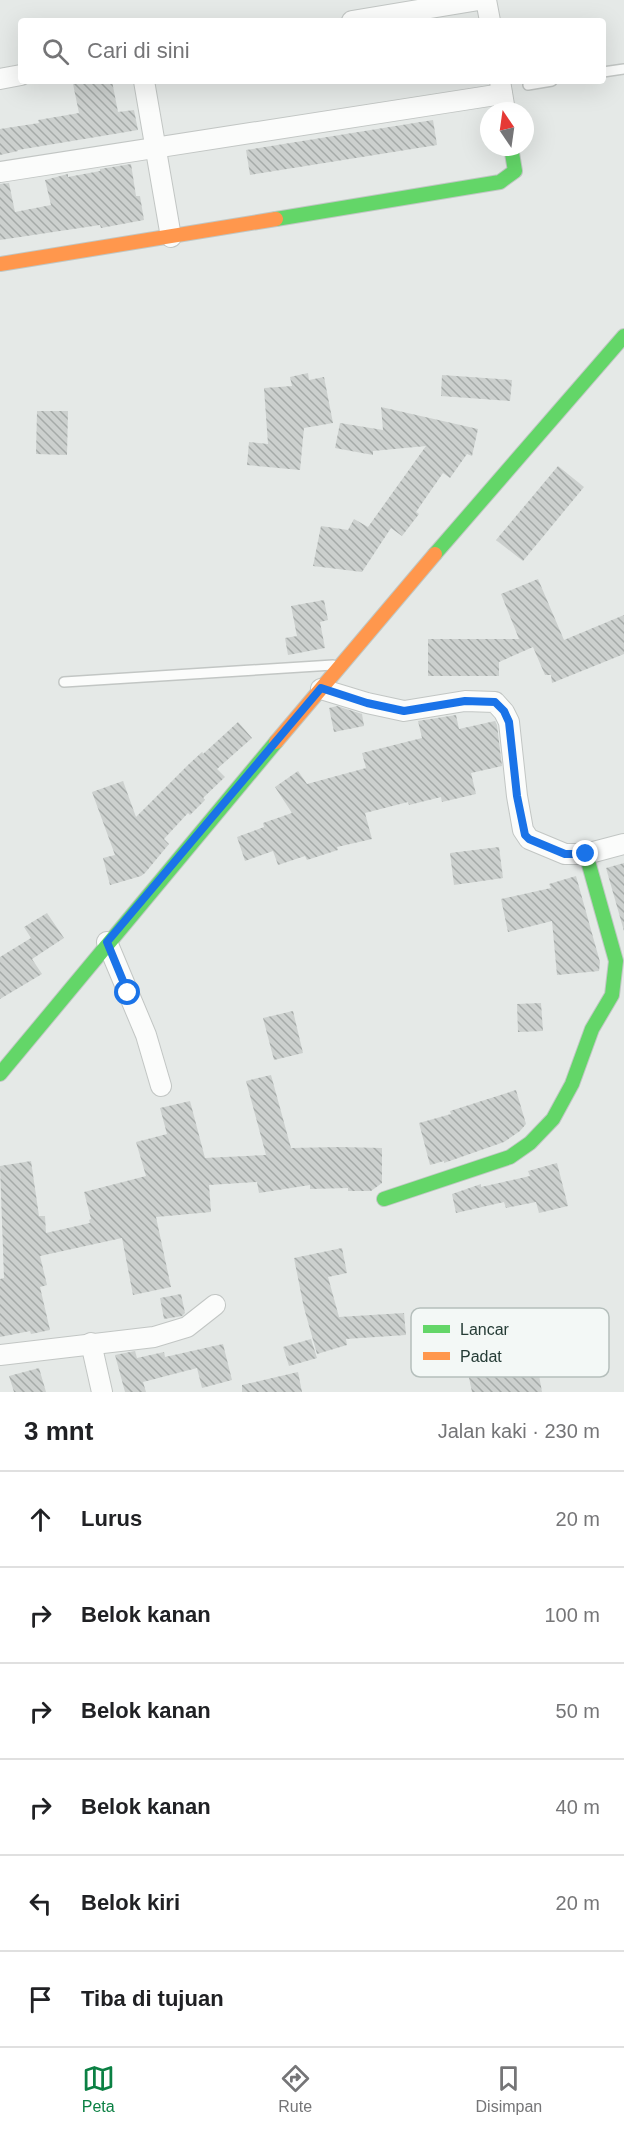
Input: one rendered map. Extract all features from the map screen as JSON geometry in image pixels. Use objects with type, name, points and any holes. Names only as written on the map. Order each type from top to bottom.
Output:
[{"type":"street","points":[[370,18],[479,0]]},
{"type":"street","points":[[486,0],[489,18]]},
{"type":"street","points":[[0,79],[18,76]]},
{"type":"street","points":[[144,84],[171,237]]},
{"type":"street","points":[[0,172],[503,95]]},
{"type":"street","points":[[0,264],[500,182],[515,171],[512,156]]},
{"type":"street","points":[[0,1074],[107,942],[341,664],[624,336]]},
{"type":"street","points":[[321,688],[367,703],[404,711],[465,701],[495,702],[504,711],[509,722],[517,796],[525,835],[529,839],[565,854],[586,854],[624,844]]},
{"type":"street","points":[[384,1199],[510,1157],[530,1143],[553,1119],[572,1084],[592,1029],[612,996],[616,961],[586,854]]},
{"type":"street","points":[[107,942],[146,1035],[161,1086]]},
{"type":"street","points":[[0,1355],[91,1342],[154,1337],[175,1331],[196,1321],[215,1305]]},
{"type":"street","points":[[91,1342],[102,1392]]},
{"type":"lane","points":[[606,72],[624,69]]},
{"type":"lane","points":[[528,85],[534,84]]},
{"type":"lane","points":[[64,682],[341,664]]},
{"type":"building","points":[[73,84],[113,84],[118,112],[134,110],[138,130],[0,155],[0,129],[39,123],[38,120],[79,113]]},
{"type":"building","points":[[433,120],[437,145],[250,175],[246,150]]},
{"type":"building","points":[[131,164],[136,196],[140,196],[144,220],[101,228],[100,225],[0,240],[0,184],[9,183],[15,212],[51,205],[45,180]]},
{"type":"building","points":[[308,373],[309,380],[324,377],[333,423],[304,428],[300,470],[247,465],[249,442],[268,444],[264,388],[292,386],[290,377]]},
{"type":"building","points":[[442,375],[512,380],[510,401],[441,396]]},
{"type":"building","points":[[381,407],[478,429],[472,456],[467,454],[450,478],[443,473],[416,512],[419,514],[402,536],[391,528],[362,572],[313,566],[321,526],[348,530],[354,519],[368,527],[426,446],[373,451],[373,455],[335,448],[340,423],[383,430]]},
{"type":"building","points":[[37,411],[68,411],[67,455],[36,454]]},
{"type":"building","points":[[558,466],[584,487],[523,561],[496,540]]},
{"type":"building","points":[[538,579],[564,640],[624,615],[624,654],[552,683],[551,675],[545,675],[533,647],[499,662],[499,676],[428,676],[428,639],[519,639],[501,594]]},
{"type":"building","points":[[324,600],[328,620],[320,622],[325,648],[288,655],[285,638],[297,636],[291,606]]},
{"type":"building","points":[[337,706],[362,714],[364,726],[334,732],[329,708]]},
{"type":"building","points":[[456,715],[459,729],[495,721],[497,725],[502,766],[471,773],[476,794],[442,802],[441,797],[409,805],[408,802],[365,813],[372,839],[337,847],[338,850],[307,860],[305,856],[278,865],[273,851],[245,861],[237,837],[264,827],[263,823],[292,813],[275,787],[298,771],[307,784],[366,768],[362,753],[422,738],[418,721]]},
{"type":"building","points":[[238,722],[252,738],[217,769],[225,777],[203,798],[205,800],[190,815],[188,813],[164,839],[169,844],[145,873],[110,885],[103,858],[115,855],[92,792],[123,781],[136,817],[189,764]]},
{"type":"building","points":[[499,847],[503,878],[454,885],[450,853]]},
{"type":"building","points":[[624,863],[624,931],[606,868]]},
{"type":"building","points":[[576,876],[600,962],[599,971],[557,975],[552,921],[508,932],[501,899],[551,888],[549,884]]},
{"type":"building","points":[[47,913],[64,938],[32,959],[42,974],[0,999],[0,957],[31,938],[24,927]]},
{"type":"building","points":[[541,1003],[543,1031],[518,1032],[517,1004]]},
{"type":"building","points":[[293,1011],[303,1053],[274,1060],[263,1018]]},
{"type":"building","points":[[271,1075],[291,1148],[382,1148],[382,1183],[371,1191],[348,1191],[348,1188],[310,1189],[310,1185],[259,1193],[257,1182],[209,1185],[211,1212],[156,1217],[171,1287],[133,1295],[122,1238],[40,1256],[47,1285],[40,1287],[50,1330],[0,1337],[0,1279],[4,1278],[0,1166],[31,1161],[39,1216],[45,1216],[46,1233],[90,1223],[84,1192],[146,1176],[136,1142],[167,1134],[160,1108],[190,1101],[205,1158],[266,1155],[246,1081]]},
{"type":"building","points":[[516,1090],[526,1124],[520,1131],[504,1142],[444,1163],[444,1161],[430,1165],[419,1123]]},
{"type":"building","points":[[557,1163],[568,1206],[539,1213],[536,1202],[506,1208],[504,1202],[456,1213],[452,1194],[481,1184],[481,1187],[530,1176],[528,1171]]},
{"type":"building","points":[[342,1248],[347,1273],[328,1277],[339,1317],[404,1313],[406,1335],[346,1339],[347,1345],[317,1354],[304,1308],[294,1258]]},
{"type":"building","points":[[181,1294],[185,1313],[182,1316],[164,1319],[160,1298]]},
{"type":"building","points":[[311,1339],[317,1358],[289,1366],[283,1347]]},
{"type":"building","points":[[223,1344],[232,1380],[202,1388],[197,1368],[143,1382],[146,1392],[125,1392],[115,1355],[135,1351],[137,1358],[164,1352],[165,1357]]},
{"type":"building","points":[[39,1368],[46,1392],[14,1392],[9,1376]]},
{"type":"building","points":[[298,1372],[302,1392],[242,1392],[242,1385]]},
{"type":"building","points":[[469,1377],[539,1377],[542,1392],[472,1392]]},
{"type":"traffic: fast","points":[[276,219],[500,182],[515,171],[512,156]]},
{"type":"traffic: fast","points":[[435,554],[624,336]]},
{"type":"traffic: fast","points":[[0,1074],[276,742]]},
{"type":"traffic: fast","points":[[384,1199],[510,1157],[530,1143],[553,1119],[572,1084],[592,1029],[612,995],[616,961],[586,854]]},
{"type":"traffic: slow","points":[[0,264],[276,219]]},
{"type":"traffic: slow","points":[[276,742],[435,554]]},
{"type":"route","points":[[128,993],[107,942],[321,688],[367,703],[404,711],[465,701],[495,702],[504,711],[509,722],[517,796],[525,835],[529,839],[565,854],[586,854]]}]
